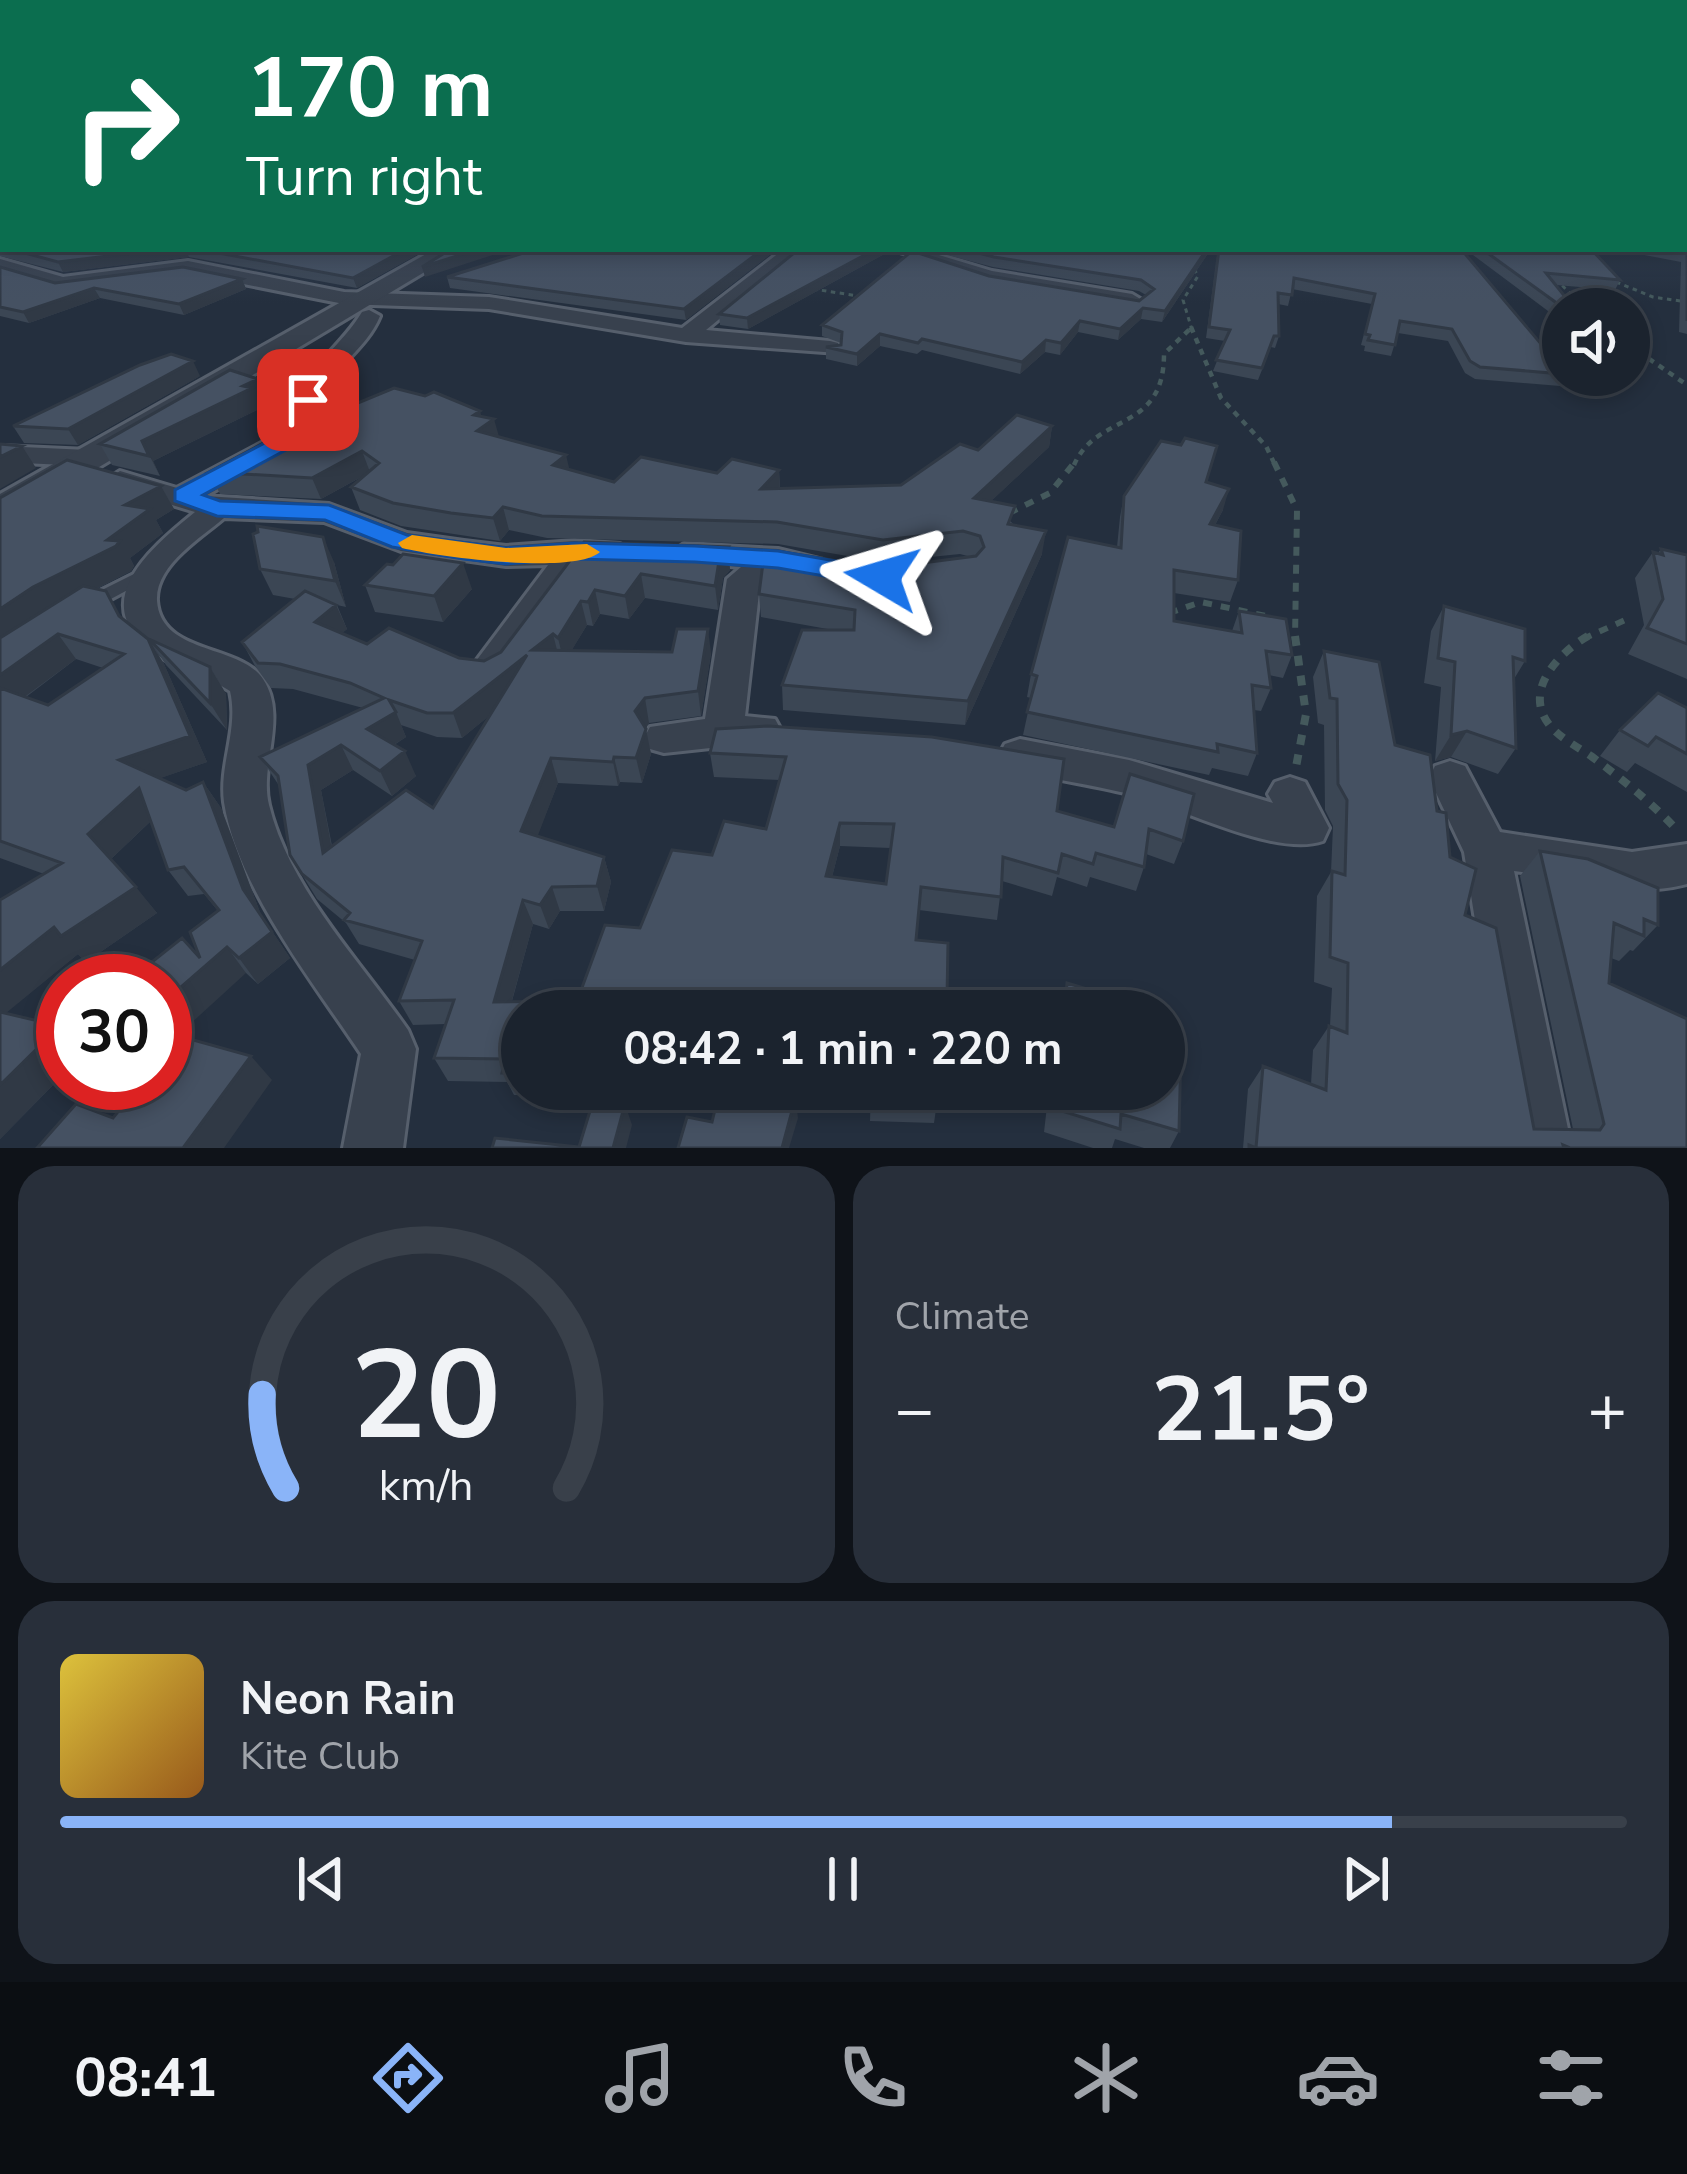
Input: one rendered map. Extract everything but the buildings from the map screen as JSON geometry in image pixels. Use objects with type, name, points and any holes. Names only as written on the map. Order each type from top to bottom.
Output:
[{"type":"street","points":[[686,334],[790,252]]},
{"type":"street","points":[[910,252],[989,276],[1138,301]]},
{"type":"street","points":[[0,510],[452,263]]},
{"type":"street","points":[[0,265],[62,283],[186,267],[372,304],[489,303],[686,334],[830,348]]},
{"type":"street","points":[[372,304],[360,334],[314,379],[308,400],[314,413],[311,427],[200,502],[142,575],[138,593],[145,616],[163,642],[247,683],[254,745],[245,796],[259,850],[389,1049],[373,1148]]},
{"type":"street","points":[[0,454],[80,463],[200,502],[329,513],[401,542],[506,556],[575,551],[778,560],[841,572]]},
{"type":"street","points":[[329,513],[368,485]]},
{"type":"street","points":[[492,664],[575,551]]},
{"type":"street","points":[[723,732],[744,579],[778,560]]},
{"type":"street","points":[[664,739],[723,732],[796,732]]},
{"type":"street","points":[[977,747],[1130,776],[1262,819],[1306,828],[1290,794]]},
{"type":"street","points":[[1450,778],[1486,853],[1542,1148]]},
{"type":"street","points":[[1486,853],[1521,849],[1629,875],[1687,864]]},
{"type":"lane","points":[[80,608],[142,575]]},
{"type":"path","points":[[1188,258],[1198,276],[1184,300],[1221,398],[1267,446],[1297,510],[1300,553],[1293,622],[1306,714],[1290,794]]},
{"type":"path","points":[[1554,278],[1564,288]]},
{"type":"path","points":[[1611,279],[1653,297],[1687,302]]},
{"type":"path","points":[[755,280],[876,299]]},
{"type":"path","points":[[1003,516],[1050,493],[1070,474],[1081,449],[1146,408],[1164,382],[1164,354],[1192,327]]},
{"type":"path","points":[[1650,359],[1687,385]]},
{"type":"path","points":[[1162,616],[1201,602],[1293,622]]},
{"type":"path","points":[[1625,620],[1567,647],[1543,679],[1543,711],[1550,726],[1649,799],[1687,843]]},
{"type":"slow traffic","points":[[412,543],[506,556],[587,552]]},
{"type":"route","points":[[308,400],[314,413],[311,427],[302,434],[184,496],[217,509],[329,513],[401,542],[506,556],[575,551],[695,554],[778,560],[882,577]]}]
